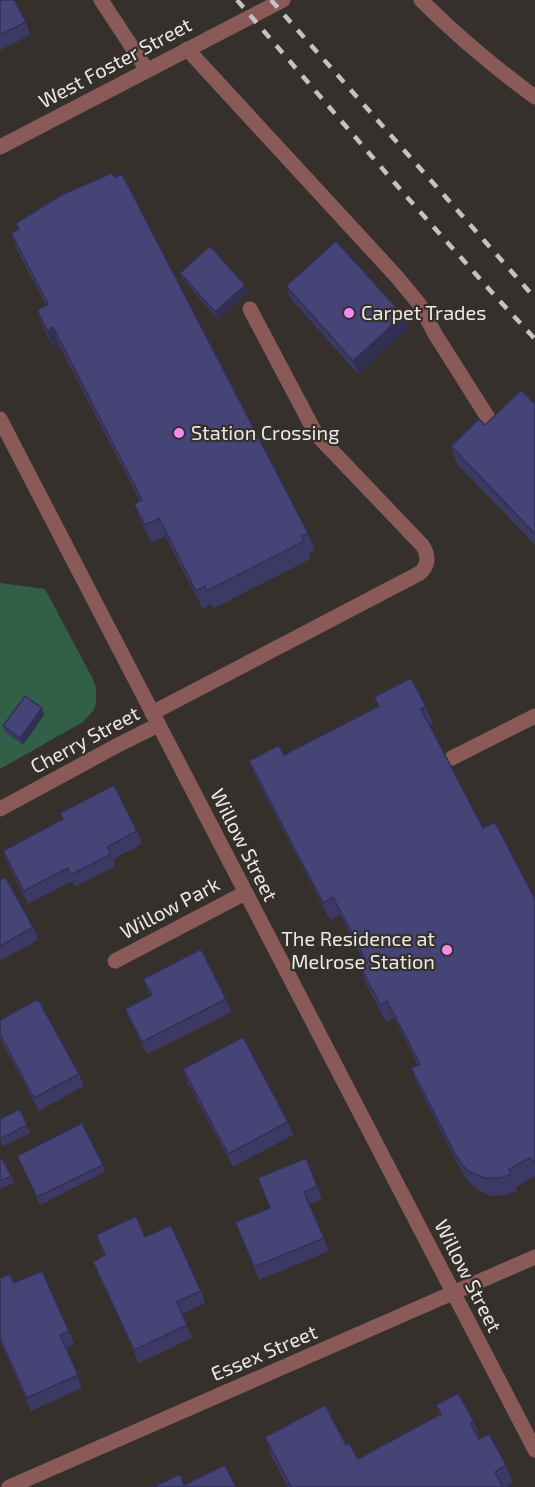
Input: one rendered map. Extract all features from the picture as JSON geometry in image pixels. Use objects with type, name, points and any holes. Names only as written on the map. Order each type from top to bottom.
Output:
[{"type":"street","points":[[101,0],[147,70]]},
{"type":"street","name":"West Foster Street","points":[[0,147],[282,0]]},
{"type":"street","points":[[421,0],[496,69],[535,97]]},
{"type":"street","points":[[187,49],[420,305],[435,334],[490,421]]},
{"type":"street","name":"Cherry Street","points":[[0,809],[118,745],[155,719],[420,573],[427,564],[427,555],[422,545],[324,444],[313,429],[250,309]]},
{"type":"street","name":"Willow Street","points":[[0,419],[535,1450]]},
{"type":"street","points":[[453,758],[535,716]]},
{"type":"street","name":"Willow Park","points":[[115,961],[245,893]]},
{"type":"street","name":"Essex Street","points":[[9,1487],[535,1257]]},
{"type":"green space","points":[[0,583],[45,589],[93,679],[96,688],[96,702],[94,710],[83,722],[0,769]]},
{"type":"building","points":[[0,0],[14,0],[26,22],[0,35]]},
{"type":"building","name":"Station Crossing","points":[[112,173],[115,178],[122,174],[308,533],[302,536],[304,541],[207,591],[205,586],[196,591],[159,518],[145,525],[134,504],[142,500],[53,327],[47,331],[37,310],[48,304],[11,233],[19,229],[16,223],[63,194]]},
{"type":"building","name":"Carpet Trades","points":[[336,241],[403,315],[353,361],[286,286]]},
{"type":"building","points":[[210,246],[245,285],[215,312],[180,273]]},
{"type":"building","points":[[521,390],[535,404],[535,534],[451,446],[479,419],[485,425]]},
{"type":"building","name":"The Residence at Melrose Station","points":[[411,678],[426,707],[421,709],[483,828],[495,822],[535,899],[535,1161],[533,1162],[530,1158],[509,1169],[511,1174],[501,1178],[485,1178],[470,1172],[457,1157],[411,1068],[420,1064],[387,1001],[380,1005],[360,966],[367,963],[333,897],[323,903],[249,761],[279,745],[284,755],[379,706],[374,697]]},
{"type":"building","points":[[25,696],[42,708],[20,738],[3,726]]},
{"type":"building","points":[[114,785],[137,831],[107,847],[111,854],[71,875],[68,868],[24,891],[3,851],[63,819],[60,813]]},
{"type":"building","points":[[5,877],[33,927],[0,946],[0,880]]},
{"type":"building","points":[[201,949],[226,999],[142,1042],[125,1009],[152,995],[143,979]]},
{"type":"building","points":[[38,999],[79,1074],[34,1098],[0,1034],[0,1020]]},
{"type":"building","points":[[243,1037],[288,1122],[228,1154],[183,1069]]},
{"type":"building","points":[[20,1109],[27,1125],[0,1139],[0,1119]]},
{"type":"building","points":[[82,1123],[103,1165],[37,1197],[17,1156]]},
{"type":"building","points":[[2,1158],[11,1176],[0,1181],[0,1159]]},
{"type":"building","points":[[306,1158],[317,1186],[304,1192],[324,1238],[254,1267],[235,1222],[270,1208],[258,1178]]},
{"type":"building","points":[[136,1216],[145,1237],[171,1225],[201,1291],[177,1302],[187,1325],[134,1350],[93,1262],[105,1255],[96,1235]]},
{"type":"building","points":[[42,1271],[69,1331],[60,1335],[78,1375],[27,1398],[0,1339],[0,1278],[10,1274],[14,1283]]},
{"type":"building","points":[[458,1393],[474,1422],[471,1424],[479,1439],[489,1434],[506,1465],[495,1472],[503,1487],[291,1487],[265,1437],[325,1405],[346,1445],[349,1443],[358,1459],[441,1414],[436,1405]]},
{"type":"building","points":[[225,1465],[236,1487],[153,1487],[180,1474],[184,1485]]},
{"type":"railway","points":[[237,0],[406,196],[535,339]]},
{"type":"railway","points":[[271,0],[535,298]]},
{"type":"place","name":"Carpet Trades","points":[[349,313]]},
{"type":"place","name":"Station Crossing","points":[[179,433]]},
{"type":"place","name":"The Residence at Melrose Station","points":[[447,950]]}]
